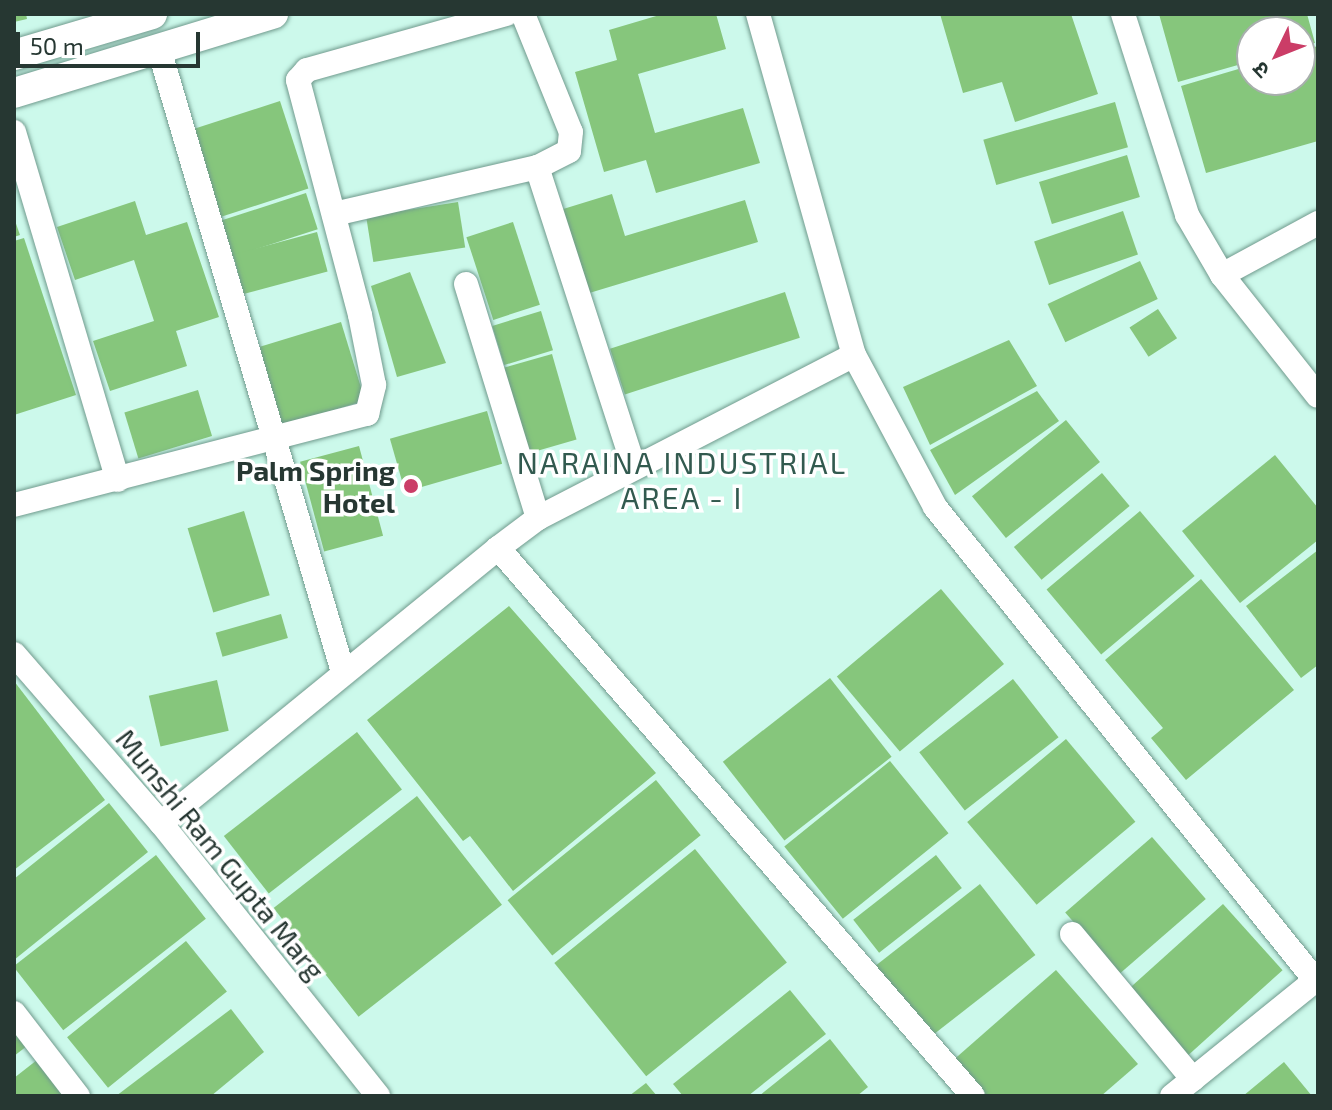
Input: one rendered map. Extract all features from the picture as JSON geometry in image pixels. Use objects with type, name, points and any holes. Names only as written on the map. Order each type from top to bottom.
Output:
[{"type":"main road","points":[[14,55],[152,14]]},
{"type":"main road","points":[[14,93],[159,49],[241,19],[273,14]]},
{"type":"lane","points":[[14,505],[271,444],[354,421],[374,404],[334,214],[297,90],[301,74],[506,14]]},
{"type":"lane","points":[[334,214],[537,167],[569,151],[571,132],[523,14]]},
{"type":"lane","points":[[758,14],[854,355],[944,520],[1316,979],[1172,1096]]},
{"type":"lane","points":[[1123,14],[1163,157],[1222,275],[1318,396]]},
{"type":"lane","points":[[159,49],[271,444],[343,672]]},
{"type":"lane","points":[[14,132],[118,480]]},
{"type":"lane","points":[[537,167],[634,467]]},
{"type":"lane","points":[[1222,275],[1318,223]]},
{"type":"lane","points":[[466,284],[538,518]]},
{"type":"lane","points":[[161,823],[343,672],[538,518],[854,355]]},
{"type":"lane","points":[[498,548],[973,1096]]},
{"type":"lane","name":"Munshi Ram Gupta Marg","points":[[14,654],[161,823],[378,1096]]},
{"type":"lane","points":[[1072,934],[1193,1079]]},
{"type":"lane","points":[[14,1013],[78,1096]]},
{"type":"building","points":[[14,14],[26,14],[27,19],[14,22]]},
{"type":"building","points":[[663,14],[716,14],[726,49],[638,74],[655,133],[743,108],[760,163],[656,193],[646,160],[604,172],[575,72],[617,60],[609,30]]},
{"type":"building","points":[[940,14],[1071,14],[1098,94],[1015,122],[1002,82],[963,93]]},
{"type":"building","points":[[1159,14],[1307,14],[1236,16],[1236,66],[1178,82]]},
{"type":"building","points":[[1316,47],[1318,141],[1206,173],[1181,86],[1236,70],[1236,96],[1316,96]]},
{"type":"building","points":[[280,101],[308,188],[214,219],[186,132]]},
{"type":"building","points":[[1115,102],[1128,147],[996,185],[983,140]]},
{"type":"building","points":[[1127,155],[1140,197],[1052,224],[1039,182]]},
{"type":"building","points":[[306,193],[318,229],[232,257],[220,221]]},
{"type":"building","points":[[612,194],[625,236],[745,200],[758,242],[586,294],[560,210]]},
{"type":"building","points":[[135,201],[146,235],[187,222],[219,317],[176,331],[187,366],[110,391],[93,341],[154,321],[134,260],[75,280],[57,227]]},
{"type":"building","points":[[458,202],[465,247],[373,262],[366,217]]},
{"type":"building","points":[[1123,211],[1138,254],[1049,285],[1034,242]]},
{"type":"building","points":[[14,218],[20,235],[14,237]]},
{"type":"building","points":[[513,222],[540,305],[493,320],[466,237]]},
{"type":"building","points":[[317,232],[328,272],[244,294],[233,255]]},
{"type":"building","points":[[24,238],[76,395],[14,415],[14,241]]},
{"type":"building","points":[[1140,261],[1158,299],[1065,342],[1048,304]]},
{"type":"building","points":[[410,272],[446,363],[397,377],[371,286]]},
{"type":"building","points":[[785,292],[800,338],[625,395],[610,349]]},
{"type":"building","points":[[1158,309],[1177,338],[1149,357],[1129,328]]},
{"type":"building","points":[[541,311],[553,350],[504,365],[492,326]]},
{"type":"building","points":[[341,322],[365,400],[280,426],[256,348]]},
{"type":"building","points":[[1009,340],[1037,386],[930,445],[903,387]]},
{"type":"building","points":[[552,354],[577,440],[526,454],[501,369]]},
{"type":"building","points":[[198,390],[212,436],[138,458],[124,413]]},
{"type":"building","points":[[1037,391],[1059,421],[955,495],[930,450]]},
{"type":"building","points":[[487,411],[502,464],[405,492],[390,439]]},
{"type":"building","points":[[1066,420],[1100,462],[1006,538],[972,496]]},
{"type":"building","points":[[359,446],[383,536],[324,552],[300,462]]},
{"type":"building","points":[[1275,455],[1318,508],[1318,540],[1240,603],[1182,531]]},
{"type":"building","points":[[1102,473],[1130,506],[1042,580],[1014,547]]},
{"type":"building","points":[[244,511],[270,595],[213,612],[188,528]]},
{"type":"building","points":[[1140,511],[1195,576],[1101,655],[1047,589]]},
{"type":"building","points":[[1318,550],[1318,665],[1301,678],[1246,606]]},
{"type":"building","points":[[1201,579],[1294,690],[1186,780],[1151,738],[1163,728],[1105,660]]},
{"type":"building","points":[[941,589],[1004,664],[900,751],[837,676]]},
{"type":"building","points":[[509,606],[656,773],[513,891],[470,836],[463,841],[367,720]]},
{"type":"building","points":[[281,614],[288,638],[223,657],[216,633]]},
{"type":"building","points":[[830,678],[892,757],[784,841],[723,762]]},
{"type":"building","points":[[1013,679],[1059,737],[965,811],[919,752]]},
{"type":"building","points":[[217,680],[229,731],[160,746],[149,696]]},
{"type":"building","points":[[14,681],[105,800],[14,870]]},
{"type":"building","points":[[357,732],[402,790],[269,894],[224,836]]},
{"type":"building","points":[[1066,739],[1135,822],[1037,905],[967,822]]},
{"type":"building","points":[[890,761],[949,833],[843,919],[784,847]]},
{"type":"building","points":[[656,780],[701,835],[552,955],[508,900]]},
{"type":"building","points":[[417,796],[502,905],[359,1017],[274,908]]},
{"type":"building","points":[[109,803],[148,852],[14,960],[14,879]]},
{"type":"building","points":[[1152,837],[1206,899],[1119,974],[1065,912]]},
{"type":"building","points":[[695,849],[787,962],[646,1076],[554,963]]},
{"type":"building","points":[[156,855],[206,919],[63,1030],[14,966]]},
{"type":"building","points":[[936,855],[962,888],[879,953],[853,920]]},
{"type":"building","points":[[980,884],[1035,955],[931,1037],[875,966]]},
{"type":"building","points":[[1223,904],[1283,970],[1186,1057],[1126,991]]},
{"type":"building","points":[[186,941],[227,992],[108,1088],[67,1037]]},
{"type":"building","points":[[1056,970],[1138,1064],[1101,1096],[979,1096],[950,1063]]},
{"type":"building","points":[[790,990],[826,1034],[748,1096],[683,1096],[673,1084]]},
{"type":"building","points":[[231,1009],[264,1052],[211,1096],[116,1096]]},
{"type":"building","points":[[14,1030],[27,1046],[14,1056]]},
{"type":"building","points":[[830,1039],[868,1087],[857,1096],[759,1096]]},
{"type":"building","points":[[37,1060],[64,1096],[14,1096],[14,1078]]},
{"type":"building","points":[[1284,1062],[1312,1096],[1243,1096]]},
{"type":"building","points":[[646,1083],[657,1096],[629,1096]]},
{"type":"place","name":"Palm Spring Hotel","points":[[411,486]]},
{"type":"district","name":"NARAINA INDUSTRIAL AREA - I","points":[[682,479]]}]
